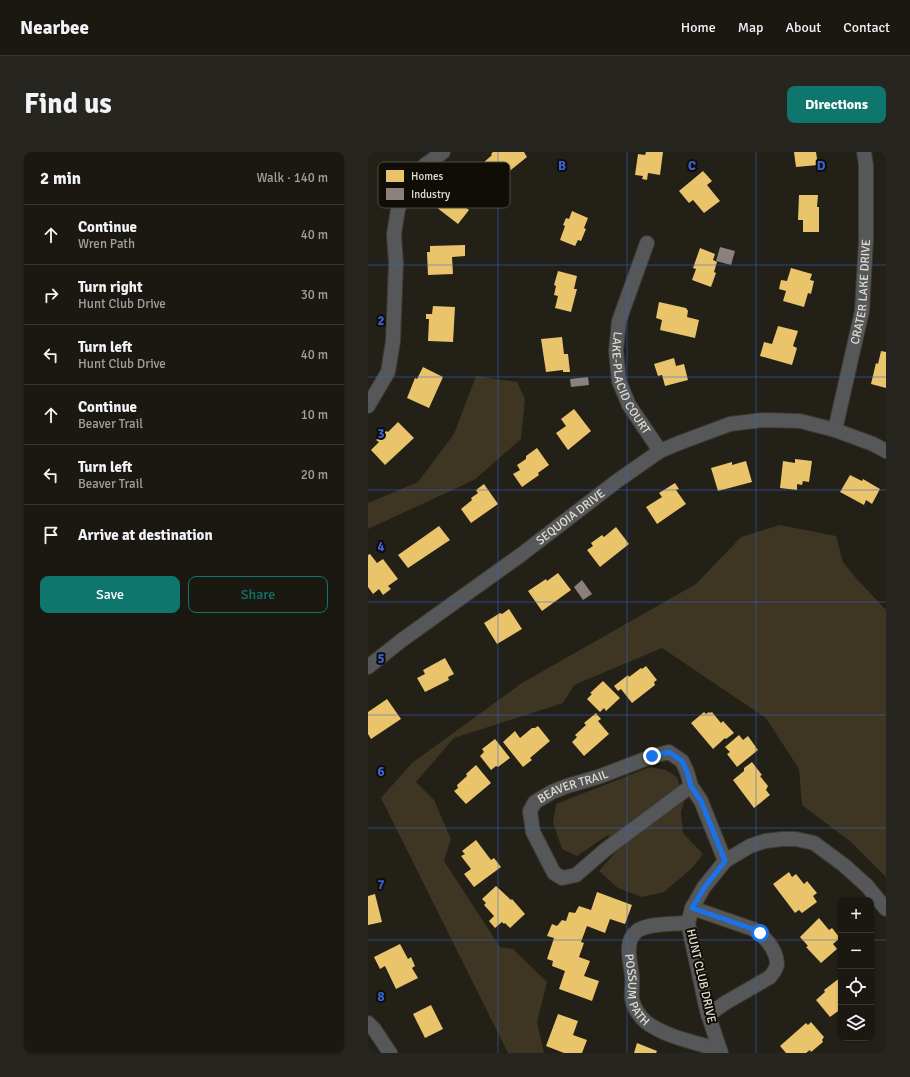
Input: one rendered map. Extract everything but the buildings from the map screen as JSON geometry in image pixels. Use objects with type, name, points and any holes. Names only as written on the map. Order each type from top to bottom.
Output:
[{"type":"street","points":[[429,162],[443,152]]},
{"type":"street","name":"CRATER LAKE DRIVE","points":[[835,430],[862,311],[866,240],[866,165],[864,152]]},
{"type":"street","points":[[368,406],[388,372],[393,342],[396,263],[394,234],[399,208]]},
{"type":"street","name":"LAKE-PLACID COURT","points":[[647,243],[619,321],[616,351],[619,381],[629,406],[660,451]]},
{"type":"street","name":"SEQUOIA DRIVE","points":[[368,667],[402,640],[522,554],[617,481],[660,451],[730,424],[762,420],[800,421],[835,430],[873,444],[886,451]]},
{"type":"street","name":"BEAVER TRAIL","points":[[663,752],[669,752],[682,761],[691,786],[605,850],[576,875],[569,877],[562,878],[554,873],[538,842],[531,821],[530,811],[535,802],[552,792],[598,777],[663,752]]},
{"type":"street","points":[[691,786],[701,801],[725,861]]},
{"type":"street","name":"HUNT CLUB DRIVE","points":[[721,1051],[708,1015],[688,923],[692,908],[704,888],[725,861],[750,846],[765,841],[796,839],[814,843],[845,866],[867,886],[886,909]]},
{"type":"street","points":[[692,908],[753,929],[760,933],[770,946],[777,963],[775,971],[770,977],[725,1003],[708,1015]]},
{"type":"street","name":"POSSUM PATH","points":[[688,923],[650,926],[637,931],[632,937],[628,950],[632,978],[632,999],[640,1016],[647,1023],[662,1031],[721,1051]]},
{"type":"street","points":[[368,1023],[374,1029],[390,1053]]},
{"type":"shaded area","points":[[476,376],[517,382],[525,399],[521,439],[474,480],[368,529],[368,503],[418,482],[454,434]]},
{"type":"shaded area","points":[[780,525],[836,536],[843,562],[886,610],[886,877],[851,842],[802,805],[799,769],[766,718],[662,648],[574,685],[563,703],[454,738],[416,782],[434,800],[451,839],[444,861],[500,947],[513,949],[547,982],[537,1022],[544,1053],[508,1053],[381,798],[412,763],[522,683],[696,584],[741,537]]},
{"type":"shaded area","points":[[650,767],[666,770],[677,777],[684,802],[681,812],[683,833],[703,854],[692,868],[664,892],[642,897],[618,888],[599,871],[620,847],[608,835],[577,856],[562,849],[553,822],[556,804]]},
{"type":"route","points":[[652,756],[663,752],[669,752],[682,761],[691,786],[701,801],[725,861],[704,888],[692,908],[753,929],[760,933]]}]
